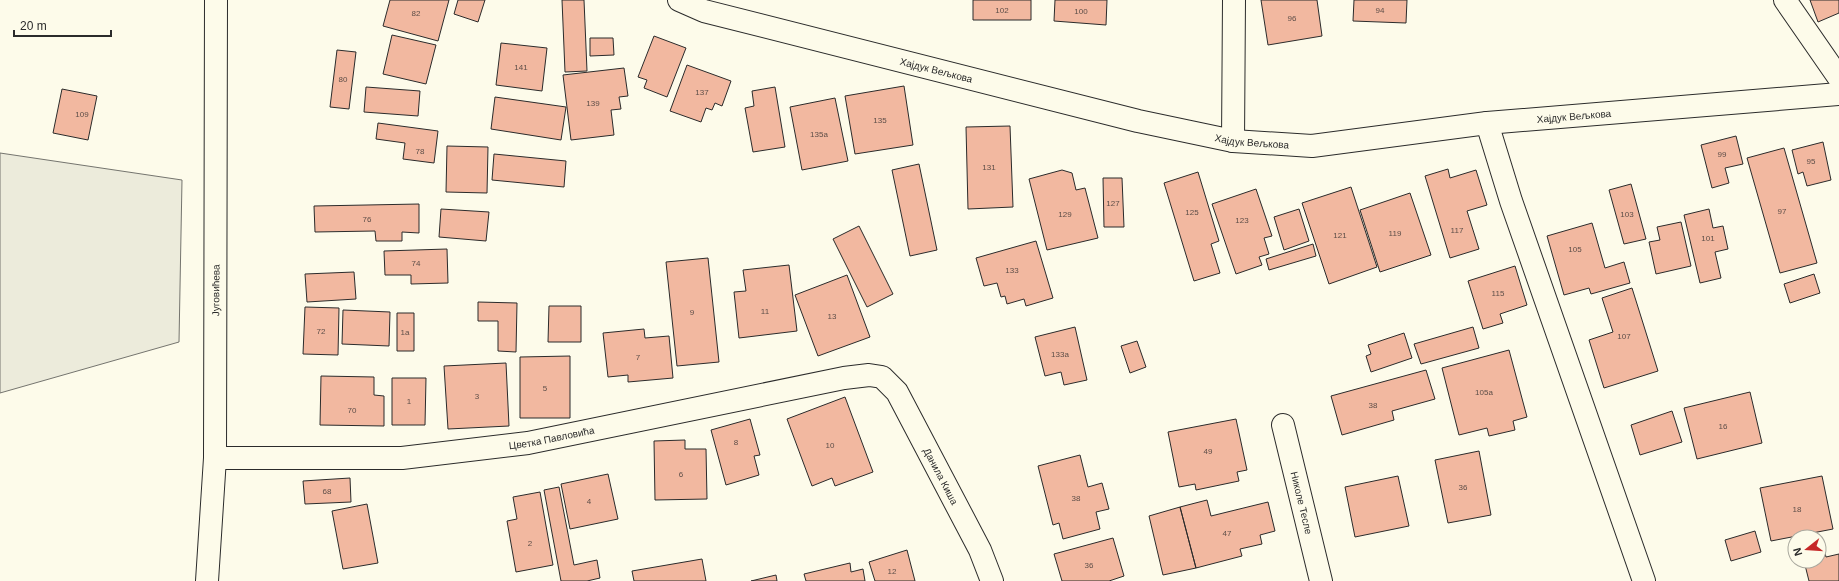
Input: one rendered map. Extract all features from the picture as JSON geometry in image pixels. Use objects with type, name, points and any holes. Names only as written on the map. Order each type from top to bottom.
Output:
[{"type":"street","name":"Југовићева","points":[[208,581],[215,458],[216,0]]},
{"type":"street","name":"Хајдук Вељкова","points":[[679,0],[706,5],[1138,120],[1233,141],[1312,146],[1487,123],[1839,94]]},
{"type":"street","points":[[1233,141],[1234,0]]},
{"type":"street","points":[[1785,0],[1839,78]]},
{"type":"street","points":[[1487,123],[1511,201],[1644,581]]},
{"type":"street","name":"Цветка Павловића","points":[[215,458],[402,458],[528,443],[844,378],[869,375],[882,377]]},
{"type":"street","name":"Данила Киша","points":[[882,377],[897,392],[980,550],[992,581]]},
{"type":"street","name":"Николе Тесле","points":[[1283,425],[1321,581]]},
{"type":"shaded area","points":[[0,153],[182,180],[179,342],[0,393]]},
{"type":"building","points":[[390,0],[449,0],[438,41],[383,26]]},
{"type":"building","points":[[458,0],[485,0],[478,22],[454,14]]},
{"type":"building","points":[[562,0],[584,0],[587,71],[565,72]]},
{"type":"building","points":[[973,0],[1031,0],[1031,20],[973,20]]},
{"type":"building","points":[[1055,0],[1107,0],[1106,25],[1054,21]]},
{"type":"building","points":[[1261,0],[1317,0],[1322,36],[1268,45]]},
{"type":"building","points":[[1354,0],[1407,0],[1406,23],[1353,21]]},
{"type":"building","points":[[1810,0],[1839,0],[1839,13],[1818,22]]},
{"type":"building","points":[[392,35],[436,45],[426,84],[383,74]]},
{"type":"building","points":[[654,36],[686,48],[667,97],[644,88],[647,80],[638,77]]},
{"type":"building","points":[[590,38],[613,38],[614,55],[590,56]]},
{"type":"building","points":[[501,43],[547,48],[542,91],[496,85]]},
{"type":"building","points":[[337,50],[356,52],[349,109],[330,107]]},
{"type":"building","points":[[687,65],[731,81],[722,106],[715,103],[712,110],[706,108],[701,122],[670,111]]},
{"type":"building","points":[[624,68],[628,96],[619,97],[621,109],[611,110],[614,135],[571,140],[563,75]]},
{"type":"building","points":[[904,86],[913,145],[855,154],[845,96]]},
{"type":"building","points":[[366,87],[420,91],[418,116],[364,112]]},
{"type":"building","points":[[775,87],[785,147],[753,152],[745,108],[754,106],[752,91]]},
{"type":"building","points":[[62,89],[97,96],[88,140],[53,133]]},
{"type":"building","points":[[495,97],[566,107],[561,140],[491,129]]},
{"type":"building","points":[[835,98],[848,161],[802,170],[790,107]]},
{"type":"building","points":[[378,123],[438,131],[434,163],[403,159],[405,143],[376,139]]},
{"type":"building","points":[[1010,126],[1013,207],[968,209],[966,127]]},
{"type":"building","points":[[1736,136],[1743,164],[1725,168],[1729,183],[1712,188],[1701,145]]},
{"type":"building","points":[[1823,142],[1831,180],[1807,186],[1803,172],[1798,174],[1792,150]]},
{"type":"building","points":[[447,146],[488,147],[487,193],[446,192]]},
{"type":"building","points":[[1784,148],[1817,263],[1780,273],[1747,158]]},
{"type":"building","points":[[494,154],[566,161],[564,187],[492,180]]},
{"type":"building","points":[[919,164],[937,250],[910,256],[892,170]]},
{"type":"building","points":[[1448,169],[1450,178],[1476,170],[1487,205],[1467,211],[1479,249],[1450,258],[1425,176]]},
{"type":"building","points":[[1062,170],[1072,173],[1076,190],[1085,188],[1098,238],[1047,250],[1029,179]]},
{"type":"building","points":[[1198,172],[1219,241],[1211,244],[1220,273],[1194,281],[1164,183]]},
{"type":"building","points":[[1103,178],[1122,178],[1124,227],[1104,227]]},
{"type":"building","points":[[1631,184],[1646,239],[1624,244],[1609,190]]},
{"type":"building","points":[[1351,187],[1377,267],[1329,284],[1302,203]]},
{"type":"building","points":[[1256,189],[1272,236],[1264,238],[1269,254],[1259,257],[1262,265],[1236,274],[1212,204]]},
{"type":"building","points":[[1410,193],[1431,255],[1380,272],[1360,210]]},
{"type":"building","points":[[419,204],[419,233],[402,232],[402,241],[376,241],[375,231],[315,232],[314,206]]},
{"type":"building","points":[[441,209],[489,212],[486,241],[439,237]]},
{"type":"building","points":[[1299,209],[1309,241],[1284,250],[1274,217]]},
{"type":"building","points":[[1709,209],[1713,228],[1723,226],[1728,249],[1715,252],[1721,278],[1700,283],[1684,215]]},
{"type":"building","points":[[1681,222],[1691,266],[1656,274],[1649,242],[1660,240],[1657,227]]},
{"type":"building","points":[[1592,223],[1605,268],[1624,262],[1630,283],[1591,294],[1589,288],[1564,295],[1547,236]]},
{"type":"building","points":[[859,226],[893,294],[867,307],[833,239]]},
{"type":"building","points":[[1036,241],[1053,298],[1026,306],[1024,299],[1007,304],[1005,296],[1001,297],[997,283],[984,286],[976,258]]},
{"type":"building","points":[[1313,244],[1316,256],[1269,270],[1266,259]]},
{"type":"building","points":[[447,249],[448,283],[411,284],[411,275],[385,275],[384,251]]},
{"type":"building","points":[[708,258],[719,362],[677,366],[666,262]]},
{"type":"building","points":[[789,265],[797,331],[739,338],[734,292],[746,291],[743,270]]},
{"type":"building","points":[[1515,266],[1527,305],[1500,314],[1503,323],[1483,329],[1468,281]]},
{"type":"building","points":[[354,272],[356,299],[307,302],[305,274]]},
{"type":"building","points":[[1814,274],[1820,293],[1790,303],[1784,284]]},
{"type":"building","points":[[847,275],[870,337],[818,356],[795,295]]},
{"type":"building","points":[[1632,288],[1658,371],[1604,388],[1589,340],[1613,332],[1602,298]]},
{"type":"building","points":[[478,302],[517,303],[516,352],[498,351],[498,321],[478,321]]},
{"type":"building","points":[[549,306],[581,306],[581,342],[548,342]]},
{"type":"building","points":[[305,307],[339,308],[338,355],[303,354]]},
{"type":"building","points":[[343,310],[390,312],[389,346],[342,344]]},
{"type":"building","points":[[397,313],[414,313],[414,351],[397,351]]},
{"type":"building","points":[[1075,327],[1087,380],[1064,385],[1061,372],[1045,376],[1035,337]]},
{"type":"building","points":[[1473,327],[1479,348],[1421,364],[1414,344]]},
{"type":"building","points":[[644,329],[645,338],[669,336],[673,378],[628,382],[628,375],[608,377],[603,333]]},
{"type":"building","points":[[1404,333],[1412,358],[1371,372],[1366,356],[1371,354],[1368,345]]},
{"type":"building","points":[[1137,341],[1146,367],[1130,373],[1121,346]]},
{"type":"building","points":[[1509,350],[1527,417],[1513,421],[1515,430],[1489,436],[1487,428],[1459,435],[1442,368]]},
{"type":"building","points":[[570,356],[570,418],[520,418],[520,357]]},
{"type":"building","points":[[506,363],[509,426],[448,429],[444,366]]},
{"type":"building","points":[[1426,370],[1435,399],[1392,411],[1394,420],[1342,435],[1331,396]]},
{"type":"building","points":[[321,376],[374,377],[374,395],[384,396],[384,426],[320,425]]},
{"type":"building","points":[[392,378],[426,378],[425,425],[392,425]]},
{"type":"building","points":[[1750,392],[1762,443],[1697,459],[1684,408]]},
{"type":"building","points":[[845,397],[873,472],[835,486],[832,478],[812,486],[787,419]]},
{"type":"building","points":[[1672,411],[1682,442],[1640,455],[1631,425]]},
{"type":"building","points":[[750,419],[760,455],[754,456],[759,475],[726,485],[711,430]]},
{"type":"building","points":[[1236,419],[1247,470],[1237,472],[1239,481],[1196,490],[1195,484],[1179,487],[1168,432]]},
{"type":"building","points":[[685,440],[685,449],[706,449],[707,499],[655,500],[654,441]]},
{"type":"building","points":[[1479,451],[1491,515],[1448,523],[1435,460]]},
{"type":"building","points":[[1080,455],[1088,487],[1102,483],[1109,509],[1096,512],[1100,529],[1063,539],[1059,523],[1053,525],[1038,466]]},
{"type":"building","points":[[608,474],[618,519],[570,529],[561,484]]},
{"type":"building","points":[[1398,476],[1409,526],[1355,537],[1345,487]]},
{"type":"building","points":[[1822,476],[1833,529],[1787,529],[1787,538],[1771,541],[1760,488]]},
{"type":"building","points":[[350,478],[351,502],[305,504],[303,481]]},
{"type":"building","points":[[559,487],[574,565],[597,560],[600,578],[587,581],[561,581],[544,490]]},
{"type":"building","points":[[540,492],[553,565],[516,572],[507,521],[517,519],[513,497]]},
{"type":"building","points":[[1207,500],[1211,516],[1268,502],[1275,531],[1260,535],[1262,544],[1240,549],[1242,556],[1196,568],[1180,507]]},
{"type":"building","points":[[367,504],[378,563],[343,569],[332,511]]},
{"type":"building","points":[[1180,507],[1196,568],[1163,575],[1149,516]]},
{"type":"building","points":[[1755,531],[1761,552],[1731,561],[1725,540]]},
{"type":"building","points":[[1113,538],[1124,576],[1109,581],[1062,581],[1054,554]]},
{"type":"building","points":[[907,550],[915,581],[875,581],[869,562]]},
{"type":"building","points":[[1839,554],[1839,581],[1809,581],[1806,569],[1827,569],[1827,557]]},
{"type":"building","points":[[702,559],[706,581],[634,581],[632,571]]},
{"type":"building","points":[[850,563],[851,572],[863,569],[865,581],[806,581],[804,574]]},
{"type":"building","points":[[776,575],[777,581],[751,581]]}]
